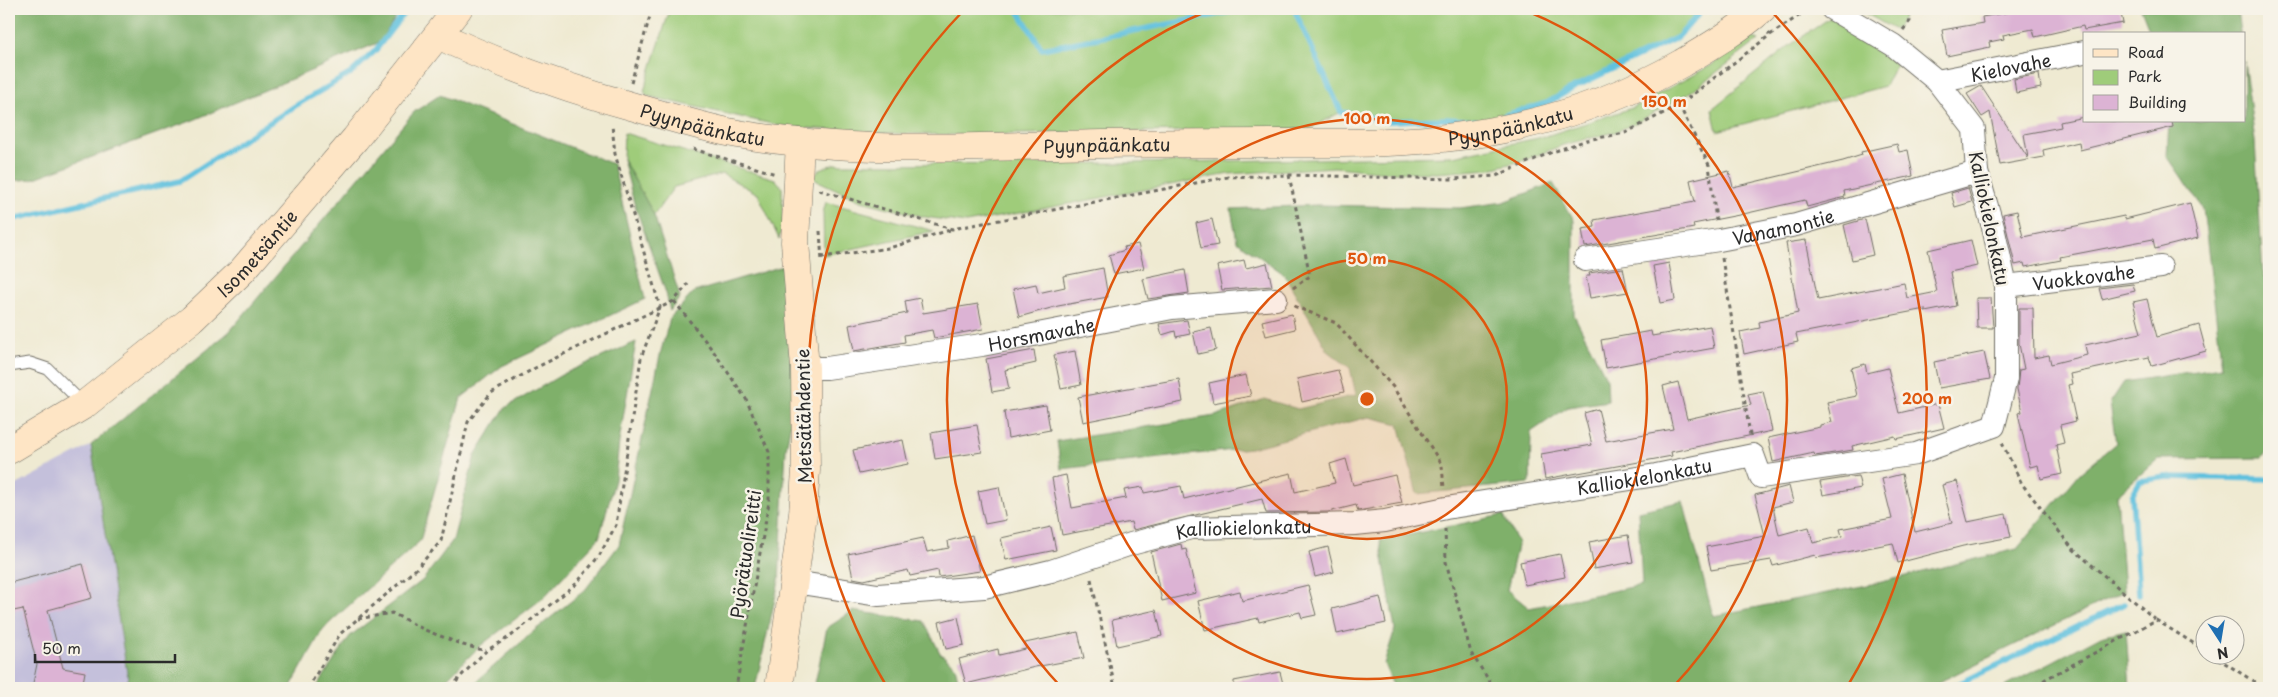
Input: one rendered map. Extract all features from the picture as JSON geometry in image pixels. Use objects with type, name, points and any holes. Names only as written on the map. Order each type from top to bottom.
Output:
[{"type":"main road","name":"Isometsäntie","points":[[9,450],[84,405],[192,320],[242,271],[355,139],[458,9]]},
{"type":"main road","name":"Pyynpäänkatu","points":[[438,35],[480,56],[549,82],[623,104],[739,134],[800,142],[860,146],[1383,142],[1460,136],[1522,125],[1577,110],[1627,91],[1712,46],[1762,9]]},
{"type":"main road","name":"Metsätähdentie","points":[[780,688],[803,514],[806,470],[805,368],[795,242],[800,142]]},
{"type":"street","name":"Kalliokielonkatu","points":[[1832,9],[1893,45],[1938,81],[1974,129],[1977,172],[1993,227],[2006,286],[2006,379],[1994,426]]},
{"type":"street","name":"Kielovahe","points":[[1938,81],[2083,52]]},
{"type":"street","name":"Vanamontie","points":[[1585,260],[1719,240],[1796,225],[1977,172]]},
{"type":"street","name":"Vuokkovahe","points":[[2006,286],[2161,267]]},
{"type":"street","name":"Horsmavahe","points":[[805,368],[827,368],[982,345],[1172,308],[1276,300]]},
{"type":"street","points":[[1753,455],[1761,477],[1916,454],[1994,426]]},
{"type":"street","name":"Kalliokielonkatu","points":[[794,582],[878,595],[984,588],[1052,571],[1131,544],[1191,528],[1355,524],[1385,521],[1446,508],[1656,475],[1753,455]]},
{"type":"lane","points":[[9,366],[30,363],[48,370],[84,405]]},
{"type":"path","points":[[1770,35],[1809,9]]},
{"type":"path","points":[[1679,105],[1709,166],[1753,455]]},
{"type":"path","points":[[451,688],[486,652],[511,636],[576,584],[599,556],[616,525],[642,358],[660,307],[615,154]]},
{"type":"path","points":[[1276,300],[1310,276],[1289,175]]},
{"type":"path","points":[[821,257],[888,248],[952,229]]},
{"type":"path","points":[[308,688],[340,634],[416,569],[441,541],[468,422],[491,393],[535,368],[674,301],[688,284]]},
{"type":"path","points":[[1276,300],[1336,323],[1393,387],[1442,464],[1446,508],[1444,532],[1446,562],[1471,653],[1494,688]]},
{"type":"path","name":"Pyörätuolireitti","points":[[674,301],[714,352],[746,399],[769,452],[769,502],[736,688]]},
{"type":"path","points":[[1994,426],[2022,484],[2072,548],[2156,620],[2196,645]]},
{"type":"path","points":[[1087,559],[1115,688]]},
{"type":"path","points":[[358,619],[392,614],[425,630],[486,652]]},
{"type":"path","points":[[2029,688],[2156,620]]},
{"type":"path","points":[[2227,664],[2264,688]]},
{"type":"shaded area","points":[[91,445],[128,679],[123,688],[9,688],[9,489]]},
{"type":"green space","points":[[9,9],[401,9],[380,42],[191,121],[32,179],[9,181]]},
{"type":"green space","points":[[670,9],[1703,9],[1678,37],[1573,88],[1547,103],[1484,121],[1446,119],[1389,121],[1341,112],[1309,129],[957,135],[874,133],[781,126],[647,96],[644,91]]},
{"type":"green space","points":[[1858,9],[1903,9],[1904,17],[1895,30]]},
{"type":"green space","points":[[2141,9],[2237,9],[2240,32],[2150,32]]},
{"type":"green space","points":[[1831,17],[1896,64],[1885,86],[1717,131],[1712,109],[1789,46]]},
{"type":"green space","points":[[1751,37],[1759,40],[1692,91],[1638,122],[1615,132],[1563,145],[1525,160],[1490,169],[1437,173],[1387,172],[1335,167],[1229,174],[966,223],[925,217],[861,201],[812,178],[820,169],[834,164],[1133,163],[1453,156],[1543,137],[1632,108],[1710,66]]},
{"type":"green space","points":[[2246,76],[2255,141],[2263,276],[2269,276],[2269,449],[2262,458],[2158,459],[2117,495],[2124,591],[1927,688],[1394,688],[1384,664],[1395,629],[1380,541],[1503,515],[1518,542],[1507,590],[1529,608],[1642,585],[1638,511],[1683,501],[1713,616],[1882,582],[2017,549],[2080,473],[2116,443],[2110,403],[2124,382],[2222,367],[2203,208],[2167,156],[2169,122],[2246,122]]},
{"type":"green space","points":[[440,95],[613,164],[645,299],[502,366],[461,398],[420,541],[323,629],[290,688],[123,688],[128,679],[91,445],[229,332],[414,112]]},
{"type":"green space","points":[[624,133],[775,179],[782,187],[783,223],[779,239],[758,194],[722,174],[674,187],[654,215],[623,159]]},
{"type":"green space","points":[[623,159],[654,215],[680,297],[670,311],[666,293],[634,203]]},
{"type":"green space","points":[[1553,183],[1574,220],[1574,315],[1607,379],[1608,401],[1568,407],[1531,432],[1530,483],[1417,494],[1399,424],[1369,417],[1251,448],[1061,469],[1057,441],[1215,416],[1265,399],[1298,409],[1356,395],[1350,368],[1328,351],[1284,274],[1237,241],[1231,209],[1318,205],[1460,208],[1504,202]]},
{"type":"green space","points":[[826,202],[934,231],[824,255],[823,213]]},
{"type":"green space","points":[[783,266],[783,302],[796,393],[786,449],[779,581],[755,688],[469,688],[534,631],[585,590],[619,545],[661,351],[670,318],[694,292]]},
{"type":"green space","points":[[636,342],[619,442],[615,480],[599,538],[543,598],[480,646],[438,688],[316,688],[350,636],[423,580],[453,540],[475,455],[505,408],[563,374]]},
{"type":"green space","points":[[853,611],[924,621],[940,653],[955,666],[960,688],[814,688],[827,628]]},
{"type":"green space","points":[[2126,630],[2130,688],[2002,688],[2101,636]]},
{"type":"building","points":[[2027,9],[2120,9],[2123,23],[2084,30],[2083,26],[2035,37],[2033,29],[2003,35],[2004,39],[1989,42],[1990,47],[1947,56],[1942,30],[1983,23],[1982,17]]},
{"type":"building","points":[[2039,74],[2041,88],[2016,93],[2014,79]]},
{"type":"building","points":[[1981,86],[2028,158],[2024,134],[2061,127],[2060,122],[2083,117],[2083,122],[2172,122],[2173,127],[2080,150],[2079,142],[2043,150],[2044,157],[2000,165],[1990,112],[1982,117],[1967,94]]},
{"type":"building","points":[[1897,144],[1899,152],[1908,150],[1913,176],[1844,191],[1845,197],[1807,207],[1805,200],[1693,224],[1694,228],[1585,247],[1582,229],[1595,227],[1594,220],[1695,202],[1690,180],[1729,171],[1733,187],[1843,161],[1862,155],[1861,152]]},
{"type":"building","points":[[1968,188],[1972,202],[1955,207],[1951,193]]},
{"type":"building","points":[[2190,203],[2198,238],[2155,249],[2153,239],[2060,257],[2061,260],[2025,267],[2024,263],[2015,265],[2003,214],[2017,211],[2023,237],[2124,216],[2125,219]]},
{"type":"building","points":[[1212,219],[1218,245],[1201,248],[1196,223]]},
{"type":"building","points":[[1865,219],[1873,255],[1852,260],[1844,225]]},
{"type":"building","points":[[1806,240],[1818,300],[1904,283],[1907,298],[1937,292],[1928,250],[1971,240],[1977,266],[1950,272],[1956,306],[1925,312],[1925,309],[1796,334],[1798,342],[1744,354],[1740,332],[1760,328],[1759,322],[1798,313],[1786,243]]},
{"type":"building","points":[[1138,244],[1144,268],[1114,274],[1109,255],[1125,250],[1124,247]]},
{"type":"building","points":[[1244,260],[1246,268],[1267,263],[1272,286],[1222,290],[1217,266]]},
{"type":"building","points":[[1669,263],[1675,300],[1660,303],[1653,266]]},
{"type":"building","points":[[1103,268],[1108,297],[1058,306],[1019,317],[1013,289],[1036,284],[1038,293],[1065,287],[1063,276]]},
{"type":"building","points":[[1623,268],[1628,292],[1590,298],[1586,276],[1590,276],[1589,273]]},
{"type":"building","points":[[1185,270],[1189,293],[1148,299],[1143,279]]},
{"type":"building","points":[[2133,284],[2135,291],[2102,299],[2099,288]]},
{"type":"building","points":[[920,298],[923,313],[978,304],[983,329],[934,338],[932,330],[904,335],[905,342],[854,351],[849,325],[907,313],[905,301]]},
{"type":"building","points":[[1976,298],[1991,298],[1993,328],[1977,328]]},
{"type":"building","points":[[2147,299],[2157,337],[2199,325],[2206,351],[2152,366],[2149,357],[2070,374],[2072,384],[2068,385],[2076,421],[2060,425],[2064,443],[2056,445],[2062,474],[2041,479],[2038,465],[2030,467],[2018,413],[2022,412],[2017,389],[2019,370],[2024,369],[2019,344],[2019,308],[2033,308],[2034,358],[2049,355],[2051,364],[2087,355],[2085,345],[2141,333],[2133,302]]},
{"type":"building","points":[[1292,314],[1295,329],[1266,336],[1262,321]]},
{"type":"building","points":[[1187,320],[1190,334],[1176,337],[1175,331],[1162,335],[1159,324]]},
{"type":"building","points":[[1710,326],[1714,348],[1606,368],[1601,340],[1651,331],[1652,336]]},
{"type":"building","points":[[1211,328],[1216,350],[1198,354],[1193,332]]},
{"type":"building","points":[[1034,350],[1036,363],[1005,370],[1009,389],[992,392],[986,359]]},
{"type":"building","points":[[1075,351],[1081,385],[1061,389],[1054,355]]},
{"type":"building","points":[[1984,352],[1990,379],[1939,388],[1934,362]]},
{"type":"building","points":[[1865,364],[1867,373],[1888,368],[1899,413],[1938,404],[1944,428],[1896,439],[1895,436],[1852,446],[1853,450],[1815,456],[1814,453],[1773,462],[1768,438],[1820,427],[1820,425],[1832,422],[1827,402],[1857,396],[1851,368]]},
{"type":"building","points":[[1338,370],[1344,392],[1302,402],[1297,379]]},
{"type":"building","points":[[1246,375],[1251,396],[1213,403],[1209,383]]},
{"type":"building","points":[[1179,379],[1183,402],[1083,422],[1078,397]]},
{"type":"building","points":[[1678,382],[1687,419],[1751,405],[1748,394],[1763,391],[1772,431],[1671,452],[1672,456],[1545,479],[1541,454],[1592,445],[1584,413],[1598,409],[1606,441],[1673,429],[1663,386]]},
{"type":"building","points":[[1046,405],[1050,430],[1008,438],[1004,412]]},
{"type":"building","points":[[977,425],[982,452],[935,459],[931,433]]},
{"type":"building","points":[[903,440],[908,464],[859,474],[853,450]]},
{"type":"building","points":[[1346,459],[1353,485],[1395,475],[1402,503],[1358,511],[1356,505],[1328,512],[1266,513],[1262,499],[1133,530],[1131,522],[1062,535],[1052,478],[1066,475],[1072,508],[1126,498],[1124,490],[1143,487],[1144,493],[1181,486],[1184,499],[1291,473],[1295,492],[1335,483],[1330,464]]},
{"type":"building","points":[[1902,474],[1915,532],[1952,523],[1942,485],[1957,481],[1968,522],[2006,514],[2011,537],[1963,546],[1898,563],[1893,543],[1816,558],[1815,555],[1773,566],[1771,560],[1711,570],[1706,547],[1765,536],[1755,495],[1789,486],[1793,502],[1773,507],[1779,535],[1809,527],[1813,543],[1842,536],[1840,529],[1892,519],[1882,479]]},
{"type":"building","points":[[1858,476],[1861,488],[1823,495],[1820,482]]},
{"type":"building","points":[[999,487],[1006,520],[985,524],[978,491]]},
{"type":"building","points":[[1051,527],[1056,550],[1006,560],[1001,538]]},
{"type":"building","points":[[972,535],[980,571],[939,577],[938,570],[910,576],[908,570],[864,580],[853,578],[848,554],[923,538],[927,552],[949,548],[948,541]]},
{"type":"building","points":[[1628,535],[1633,562],[1594,569],[1589,542]]},
{"type":"building","points":[[1181,544],[1182,550],[1186,549],[1196,593],[1162,601],[1151,552]]},
{"type":"building","points":[[1328,547],[1334,572],[1315,577],[1309,552]]},
{"type":"building","points":[[1560,554],[1565,577],[1525,585],[1520,562]]},
{"type":"building","points":[[83,564],[92,598],[48,610],[63,668],[85,672],[82,688],[32,688],[37,664],[23,609],[9,612],[9,583]]},
{"type":"building","points":[[1308,585],[1316,615],[1302,618],[1300,612],[1259,622],[1258,618],[1205,630],[1198,601],[1240,591],[1242,601]]},
{"type":"building","points":[[1380,597],[1386,623],[1337,634],[1332,609]]},
{"type":"building","points":[[1156,610],[1162,636],[1117,646],[1112,620]]},
{"type":"building","points":[[958,617],[964,645],[946,649],[939,622]]},
{"type":"building","points":[[1078,632],[1084,658],[1035,667],[966,684],[959,659],[998,649],[999,655],[1026,649],[1025,643]]},
{"type":"building","points":[[1280,672],[1284,688],[1234,688],[1234,681]]},
{"type":"waterway","points":[[9,220],[180,181],[295,106],[351,73],[375,51],[407,9]]},
{"type":"waterway","points":[[1017,9],[1042,49],[1245,9]]},
{"type":"waterway","points":[[1294,9],[1341,112],[1389,121],[1446,119],[1477,121]]},
{"type":"waterway","points":[[1505,115],[1547,103],[1573,88],[1678,37],[1703,9]]},
{"type":"waterway","points":[[2139,594],[2132,496],[2140,481],[2167,477],[2269,479]]},
{"type":"waterway","points":[[1950,688],[2124,604]]}]
